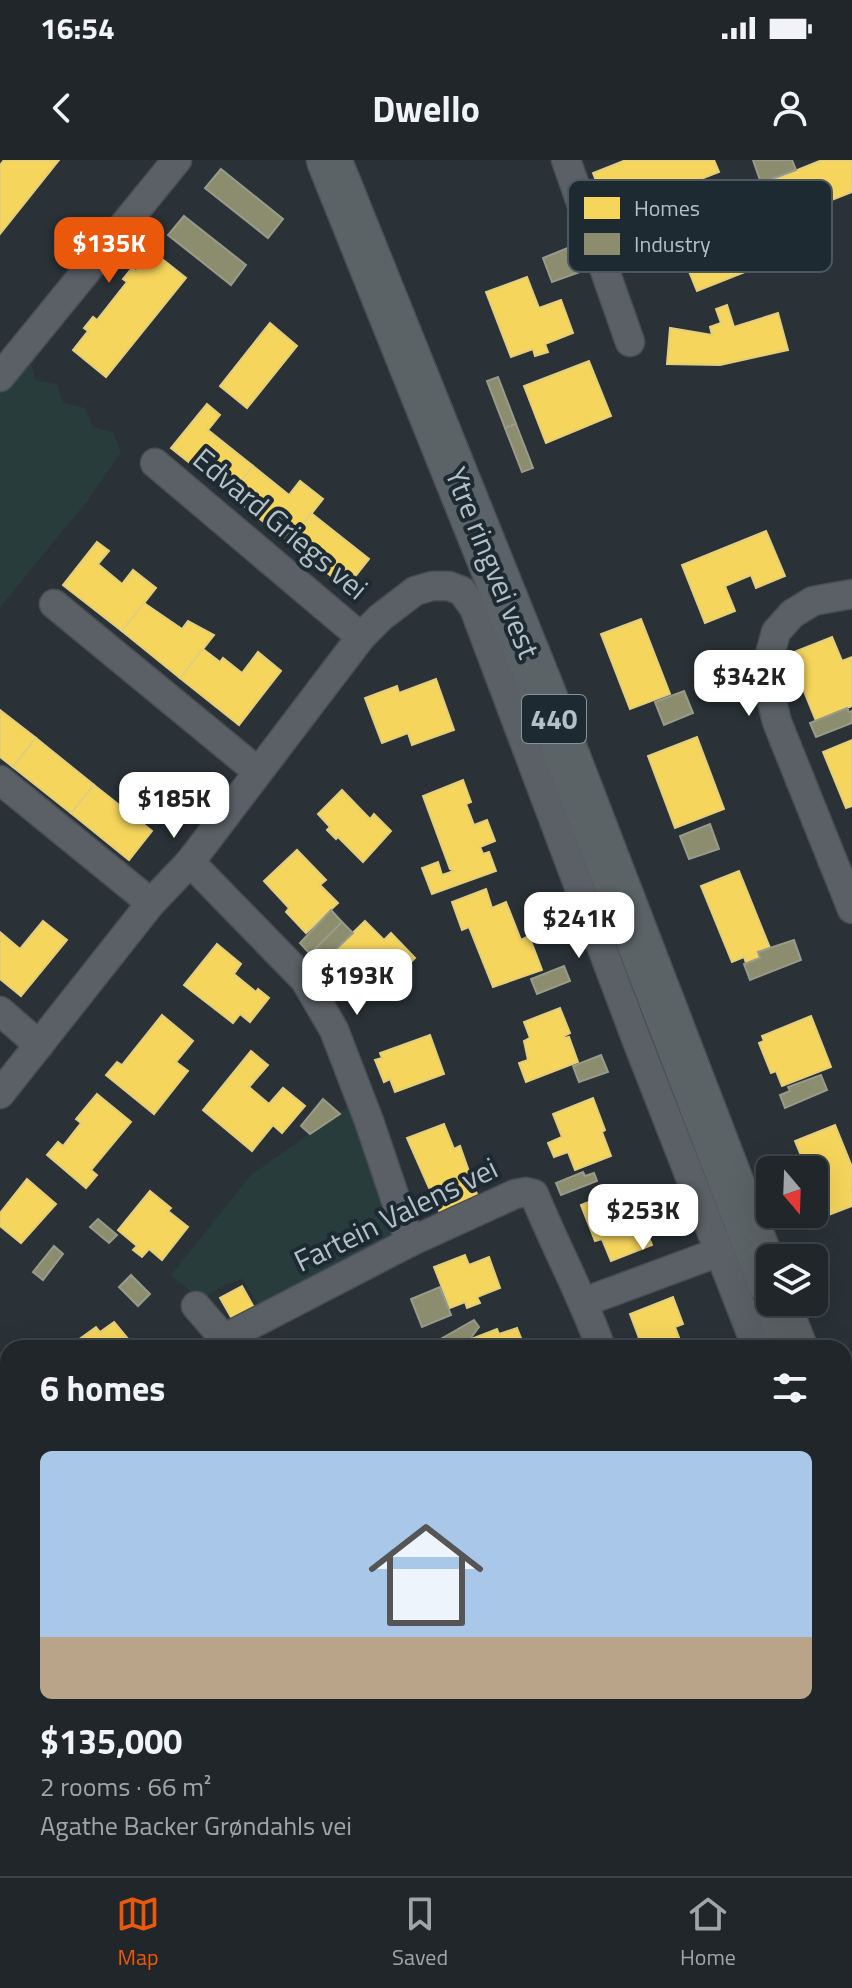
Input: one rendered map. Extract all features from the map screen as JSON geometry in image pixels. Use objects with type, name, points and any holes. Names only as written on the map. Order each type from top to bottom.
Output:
[{"type":"main road","name":"Ytre ringvei vest","points":[[329,160],[542,690],[756,1247]]},
{"type":"main road","points":[[782,1316],[792,1340]]},
{"type":"street","points":[[0,377],[177,160]]},
{"type":"street","points":[[566,160],[573,180]]},
{"type":"street","points":[[605,272],[630,342]]},
{"type":"street","name":"Edvard Griegs vei","points":[[155,463],[361,637]]},
{"type":"street","name":"Edvard Griegs vei","points":[[0,1094],[151,903],[190,862],[361,637],[415,591],[432,586],[449,586],[462,591],[474,608],[719,1252]]},
{"type":"street","points":[[852,594],[813,601],[792,614],[776,632],[765,673],[777,722],[852,909]]},
{"type":"street","points":[[54,604],[257,771]]},
{"type":"street","points":[[0,780],[151,903]]},
{"type":"street","points":[[190,862],[305,980],[334,1030],[410,1242]]},
{"type":"street","points":[[0,1011],[39,1045]]},
{"type":"street","name":"Fartein Valens vei","points":[[234,1340],[410,1242],[515,1194],[526,1192],[534,1194],[553,1241],[584,1302],[598,1340]]},
{"type":"street","points":[[584,1302],[719,1252],[754,1340]]},
{"type":"street","points":[[196,1306],[226,1340]]},
{"type":"green space","points":[[29,355],[35,380],[57,384],[63,403],[85,408],[93,427],[113,432],[121,452],[88,500],[0,607],[0,382]]},
{"type":"green space","points":[[349,1106],[395,1223],[389,1238],[261,1310],[243,1279],[224,1285],[201,1300],[171,1275],[251,1175]]},
{"type":"building: Homes","points":[[4,160],[59,160],[0,234],[0,165]]},
{"type":"building: Homes","points":[[626,160],[714,160],[719,172],[698,180],[596,180],[593,173]]},
{"type":"building: Homes","points":[[822,160],[852,160],[852,192],[832,200],[832,180],[775,179]]},
{"type":"building: Homes","points":[[152,251],[186,278],[106,377],[73,350],[88,331],[84,328],[93,317],[97,320],[127,282],[123,279],[132,268],[136,271]]},
{"type":"building: Homes","points":[[689,272],[745,272],[697,291]]},
{"type":"building: Homes","points":[[527,277],[539,308],[561,300],[573,333],[545,344],[548,352],[535,356],[533,349],[511,357],[486,292]]},
{"type":"building: Homes","points":[[727,305],[734,327],[778,313],[788,350],[720,365],[667,364],[670,328],[712,335],[710,327],[721,323],[716,309]]},
{"type":"building: Homes","points":[[270,323],[297,346],[247,408],[220,386]]},
{"type":"building: Homes","points":[[589,361],[611,416],[546,443],[524,386]]},
{"type":"building: Homes","points":[[207,404],[220,415],[208,430],[253,466],[230,495],[171,448]]},
{"type":"building: Homes","points":[[253,466],[289,495],[300,481],[323,499],[289,542],[230,495]]},
{"type":"building: Homes","points":[[311,513],[369,559],[346,588],[289,542]]},
{"type":"building: Homes","points":[[766,531],[785,576],[756,588],[751,575],[725,586],[735,611],[705,623],[682,565]]},
{"type":"building: Homes","points":[[97,542],[109,551],[98,564],[122,584],[133,570],[156,588],[122,631],[63,585]]},
{"type":"building: Homes","points":[[144,603],[182,629],[188,621],[214,635],[180,678],[122,631]]},
{"type":"building: Homes","points":[[641,619],[670,694],[630,709],[601,634]]},
{"type":"building: Homes","points":[[832,637],[842,661],[852,657],[852,706],[816,721],[789,654]]},
{"type":"building: Homes","points":[[203,649],[220,662],[223,658],[242,673],[258,652],[281,671],[239,725],[180,678]]},
{"type":"building: Homes","points":[[436,679],[454,730],[412,745],[408,733],[382,743],[365,698],[397,686],[399,693]]},
{"type":"building: Homes","points":[[0,710],[36,738],[13,767],[0,757]]},
{"type":"building: Homes","points":[[697,737],[724,809],[675,828],[648,756]]},
{"type":"building: Homes","points":[[36,738],[94,785],[71,813],[13,767]]},
{"type":"building: Homes","points":[[852,740],[852,806],[846,808],[823,752]]},
{"type":"building: Homes","points":[[463,780],[471,802],[466,804],[474,825],[487,820],[495,841],[480,847],[483,854],[489,852],[496,871],[432,894],[422,868],[438,862],[442,875],[454,871],[450,869],[423,796]]},
{"type":"building: Homes","points":[[94,785],[152,831],[129,860],[71,813]]},
{"type":"building: Homes","points":[[342,790],[370,819],[374,814],[391,831],[363,862],[327,830],[330,827],[318,814]]},
{"type":"building: Homes","points":[[297,850],[326,880],[320,885],[338,903],[306,933],[286,912],[289,908],[264,881]]},
{"type":"building: Homes","points":[[739,871],[770,948],[758,952],[760,958],[746,963],[744,957],[732,962],[701,886]]},
{"type":"building: Homes","points":[[486,889],[492,908],[506,902],[521,940],[529,936],[542,970],[493,987],[469,927],[462,930],[452,902]]},
{"type":"building: Homes","points":[[43,921],[67,940],[21,996],[0,979],[0,932],[20,949]]},
{"type":"building: Homes","points":[[365,921],[384,940],[391,933],[415,958],[399,974],[403,977],[381,998],[356,971],[349,979],[328,957]]},
{"type":"building: Homes","points":[[217,944],[241,964],[234,974],[256,992],[258,989],[269,998],[250,1022],[240,1014],[233,1023],[184,985]]},
{"type":"building: Homes","points":[[560,1008],[570,1033],[564,1036],[569,1037],[578,1062],[526,1082],[519,1063],[528,1060],[524,1041],[530,1038],[524,1022]]},
{"type":"building: Homes","points":[[162,1015],[193,1041],[176,1062],[188,1071],[154,1114],[106,1075],[117,1062],[122,1065]]},
{"type":"building: Homes","points":[[811,1016],[831,1067],[782,1086],[776,1071],[771,1073],[759,1043],[764,1041],[762,1036]]},
{"type":"building: Homes","points":[[430,1035],[444,1074],[395,1092],[390,1079],[384,1082],[375,1060],[382,1058],[380,1053]]},
{"type":"building: Homes","points":[[251,1051],[268,1065],[249,1087],[269,1104],[283,1088],[305,1106],[282,1133],[273,1125],[252,1151],[203,1110]]},
{"type":"building: Homes","points":[[97,1094],[131,1122],[91,1170],[97,1175],[86,1188],[47,1155],[58,1142],[63,1146],[81,1123],[76,1119]]},
{"type":"building: Homes","points":[[593,1098],[611,1156],[575,1170],[568,1152],[554,1157],[548,1143],[562,1137],[553,1114]]},
{"type":"building: Homes","points":[[444,1124],[454,1149],[460,1146],[479,1200],[441,1215],[407,1138]]},
{"type":"building: Homes","points":[[835,1125],[852,1167],[852,1206],[828,1215],[828,1156],[801,1156],[795,1141]]},
{"type":"building: Homes","points":[[27,1179],[56,1204],[21,1243],[0,1226],[0,1213]]},
{"type":"building: Homes","points":[[623,1188],[636,1223],[642,1221],[652,1245],[611,1261],[602,1239],[595,1241],[581,1205]]},
{"type":"building: Homes","points":[[150,1191],[188,1227],[162,1260],[149,1249],[142,1257],[133,1250],[137,1246],[118,1230]]},
{"type":"building: Homes","points":[[465,1255],[469,1265],[489,1257],[500,1288],[477,1297],[480,1303],[467,1308],[465,1302],[450,1308],[434,1267]]},
{"type":"building: Homes","points":[[242,1286],[256,1311],[235,1324],[220,1298]]},
{"type":"building: Homes","points":[[673,1297],[683,1324],[675,1327],[680,1340],[636,1340],[639,1338],[630,1314]]},
{"type":"building: Homes","points":[[114,1322],[129,1340],[78,1340],[96,1327],[100,1332]]},
{"type":"building: Homes","points":[[517,1328],[522,1340],[471,1339],[497,1329],[499,1334]]},
{"type":"building: Industry","points":[[753,160],[792,160],[796,170],[769,180],[760,180]]},
{"type":"building: Industry","points":[[221,169],[283,219],[268,238],[205,188]]},
{"type":"building: Industry","points":[[184,216],[246,265],[231,285],[168,235]]},
{"type":"building: Industry","points":[[568,248],[568,272],[580,272],[552,282],[543,258]]},
{"type":"building: Industry","points":[[498,377],[516,424],[505,428],[487,381]]},
{"type":"building: Industry","points":[[516,424],[533,468],[522,472],[505,428]]},
{"type":"building: Industry","points":[[684,691],[693,713],[664,725],[655,702]]},
{"type":"building: Industry","points":[[847,708],[849,712],[852,711],[852,723],[816,737],[810,723]]},
{"type":"building: Industry","points":[[710,824],[719,849],[689,859],[680,836]]},
{"type":"building: Industry","points":[[331,910],[342,922],[310,954],[300,943]]},
{"type":"building: Industry","points":[[342,922],[353,933],[330,955],[327,953],[318,961],[310,954]]},
{"type":"building: Industry","points":[[794,940],[801,960],[750,980],[744,964],[760,958],[758,952]]},
{"type":"building: Industry","points":[[564,966],[570,981],[537,994],[531,979]]},
{"type":"building: Industry","points":[[601,1055],[608,1072],[579,1082],[573,1066]]},
{"type":"building: Industry","points":[[821,1075],[827,1090],[785,1108],[780,1095],[790,1091],[788,1087]]},
{"type":"building: Industry","points":[[323,1099],[340,1114],[310,1134],[301,1126]]},
{"type":"building: Industry","points":[[583,1172],[585,1176],[594,1173],[597,1181],[561,1195],[556,1183]]},
{"type":"building: Industry","points":[[98,1219],[117,1235],[109,1243],[90,1227]]},
{"type":"building: Industry","points":[[54,1246],[63,1254],[43,1280],[33,1272]]},
{"type":"building: Industry","points":[[131,1275],[150,1294],[138,1306],[119,1287]]},
{"type":"building: Industry","points":[[440,1287],[451,1315],[422,1327],[411,1299]]},
{"type":"building: Industry","points":[[474,1320],[479,1327],[469,1340],[439,1340]]}]
